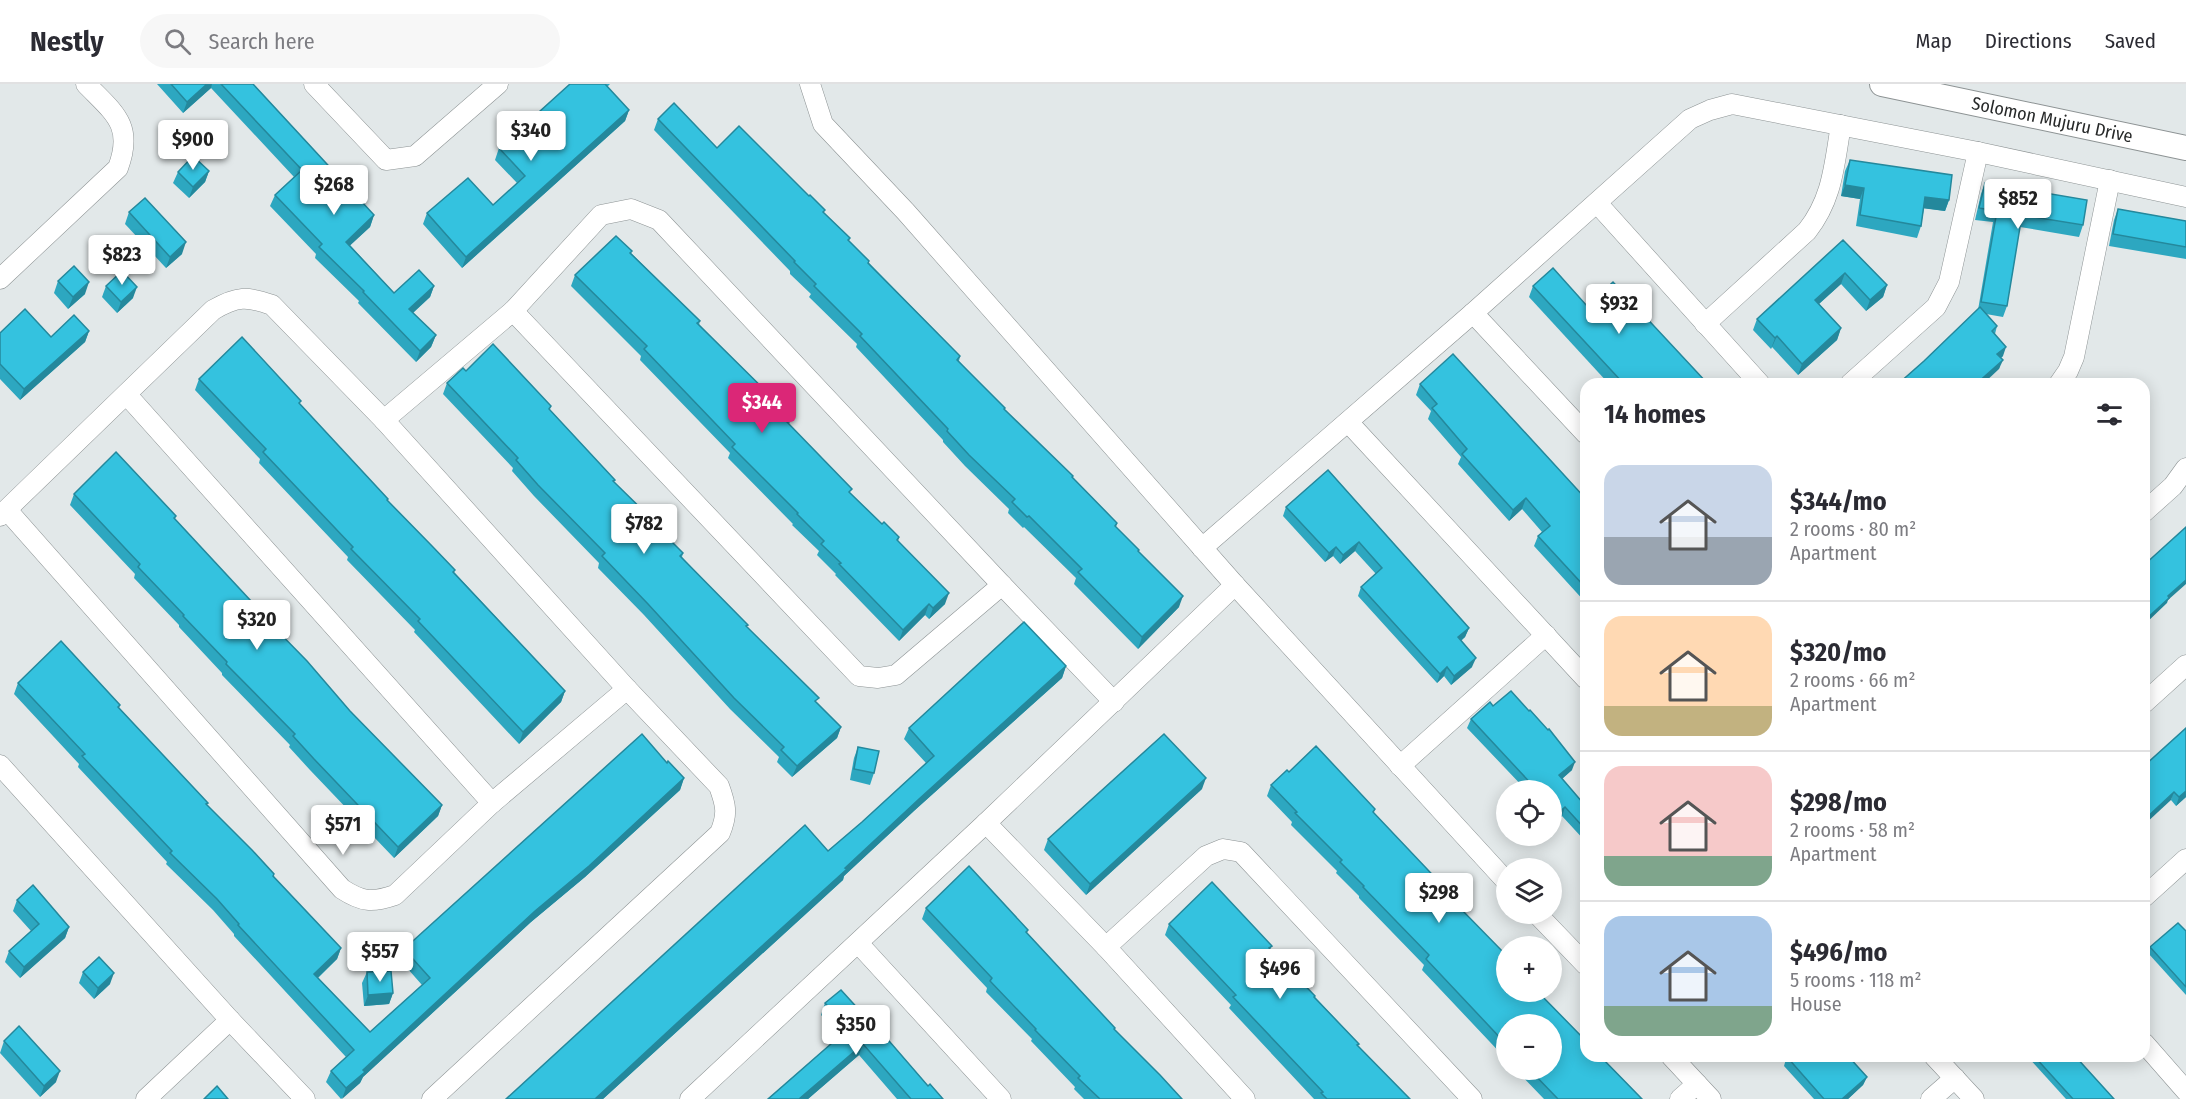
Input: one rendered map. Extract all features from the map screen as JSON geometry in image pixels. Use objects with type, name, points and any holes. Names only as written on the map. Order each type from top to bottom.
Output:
[{"type":"street","points":[[4,266],[118,168],[124,152],[125,137],[117,116],[86,84]]},
{"type":"street","points":[[314,84],[386,160],[415,156],[498,84]]},
{"type":"street","points":[[810,84],[823,124],[906,212],[1235,585],[1496,870]]},
{"type":"street","name":"Solomon Mujuru Drive","points":[[1882,84],[2186,148]]},
{"type":"street","points":[[1202,548],[1473,314],[1690,118],[1710,110],[1732,104],[1978,152],[2186,196]]},
{"type":"street","points":[[1705,324],[1807,231],[1820,215],[1828,197],[1841,125]]},
{"type":"street","points":[[1857,378],[1936,307],[1949,282],[1978,152]]},
{"type":"street","points":[[2063,378],[2074,357],[2110,180]]},
{"type":"street","points":[[1597,203],[1754,378]]},
{"type":"street","points":[[384,420],[513,311],[602,215],[631,209],[659,220],[1114,702]]},
{"type":"street","points":[[432,1099],[720,833],[726,819],[725,801],[719,786],[627,689],[384,420],[272,305],[252,297],[230,300],[213,310],[4,513],[342,889],[358,900],[378,901],[394,895],[492,803],[627,689]]},
{"type":"street","points":[[513,311],[859,676],[878,678],[896,675],[1002,585]]},
{"type":"street","points":[[1473,314],[1580,428]]},
{"type":"street","points":[[127,395],[492,803]]},
{"type":"street","points":[[1348,422],[1580,672]]},
{"type":"street","points":[[2150,507],[2173,486],[2186,468]]},
{"type":"street","points":[[690,1099],[986,823],[1235,585]]},
{"type":"street","points":[[1400,766],[1546,635]]},
{"type":"street","points":[[2150,698],[2186,665]]},
{"type":"street","points":[[0,765],[230,1020],[305,1099]]},
{"type":"street","points":[[986,823],[1106,947],[1245,1099]]},
{"type":"street","points":[[1106,947],[1206,856],[1223,849],[1241,852],[1472,1099]]},
{"type":"street","points":[[2150,892],[2186,859]]},
{"type":"street","points":[[1547,924],[1580,959]]},
{"type":"street","points":[[858,943],[1001,1099]]},
{"type":"street","points":[[146,1099],[230,1020]]},
{"type":"street","points":[[2150,1050],[2186,1091]]},
{"type":"street","points":[[1677,1062],[1711,1099]]},
{"type":"street","points":[[1939,1062],[1974,1099]]},
{"type":"street","points":[[1931,1099],[1954,1078]]},
{"type":"street","points":[[1680,1099],[1697,1084]]},
{"type":"building","points":[[171,84],[207,84],[187,102]]},
{"type":"building","points":[[221,84],[253,84],[374,215],[346,242],[394,293],[419,270],[434,286],[409,309],[436,335],[420,351],[319,247],[322,244],[275,195],[302,170]]},
{"type":"building","points":[[570,84],[605,84],[629,110],[466,257],[427,213],[468,178],[493,205],[525,176],[499,148]]},
{"type":"building","points":[[674,103],[717,148],[739,126],[825,210],[823,212],[850,238],[848,240],[869,261],[868,263],[960,356],[957,360],[1073,476],[1117,523],[1115,526],[1183,596],[1142,637],[1078,572],[1082,569],[1012,502],[1015,499],[969,455],[947,431],[948,429],[860,336],[862,334],[814,286],[816,284],[795,261],[658,119]]},
{"type":"building","points":[[193,156],[209,171],[193,187],[178,172]]},
{"type":"building","points":[[1850,160],[1952,175],[1949,200],[1925,197],[1921,226],[1860,215],[1864,188],[1845,185]]},
{"type":"building","points":[[1985,183],[2087,200],[2083,225],[2022,215],[2007,306],[1981,302],[1997,211],[1979,208]]},
{"type":"building","points":[[145,198],[186,242],[170,257],[129,212]]},
{"type":"building","points":[[2118,209],[2186,221],[2186,247],[2113,234]]},
{"type":"building","points":[[616,236],[632,251],[630,253],[700,321],[697,323],[792,417],[787,422],[852,489],[849,492],[899,537],[897,540],[949,593],[933,608],[929,604],[903,630],[821,544],[824,541],[798,513],[732,447],[735,444],[644,349],[647,346],[575,275]]},
{"type":"building","points":[[1843,240],[1887,285],[1870,300],[1845,273],[1815,300],[1841,328],[1802,364],[1777,336],[1775,338],[1757,319]]},
{"type":"building","points":[[74,266],[89,282],[73,297],[58,281]]},
{"type":"building","points":[[1553,268],[1587,306],[1613,282],[1702,378],[1618,378],[1533,286]]},
{"type":"building","points":[[122,271],[137,287],[121,302],[106,286]]},
{"type":"building","points":[[1980,307],[1997,326],[1992,331],[2006,347],[1997,354],[2003,360],[1983,378],[1905,378]]},
{"type":"building","points":[[25,309],[51,337],[74,315],[89,331],[24,389],[0,364],[0,333]]},
{"type":"building","points":[[242,337],[387,500],[455,570],[453,572],[565,691],[523,732],[418,621],[420,619],[351,549],[353,547],[263,452],[266,449],[199,379]]},
{"type":"building","points":[[493,344],[551,406],[549,409],[615,480],[613,481],[661,528],[659,529],[683,553],[680,556],[748,625],[746,626],[819,698],[815,701],[841,727],[797,766],[781,750],[784,747],[734,698],[602,556],[605,553],[538,485],[516,460],[518,458],[447,383],[463,368],[466,371]]},
{"type":"building","points":[[1453,354],[1580,492],[1580,582],[1538,536],[1550,526],[1526,498],[1513,510],[1462,454],[1467,449],[1432,408],[1437,404],[1420,384]]},
{"type":"building","points":[[116,452],[350,711],[442,805],[398,847],[293,736],[295,734],[226,664],[227,662],[138,567],[140,564],[74,494]]},
{"type":"building","points":[[1328,470],[1469,628],[1458,637],[1476,658],[1454,676],[1447,667],[1440,674],[1361,587],[1382,568],[1359,542],[1343,555],[1336,547],[1329,553],[1286,507]]},
{"type":"building","points":[[2186,527],[2186,580],[2150,615],[2150,560]]},
{"type":"building","points":[[1024,622],[1066,666],[919,799],[845,868],[847,869],[595,1099],[506,1099],[805,825],[828,851],[934,756],[909,728]]},
{"type":"building","points":[[61,641],[120,705],[118,707],[208,803],[206,804],[252,850],[274,874],[273,876],[341,948],[314,974],[370,1032],[430,978],[404,949],[642,734],[667,763],[668,761],[684,778],[589,866],[535,911],[346,1088],[331,1071],[354,1050],[238,925],[217,899],[170,853],[172,851],[82,756],[85,754],[18,683]]},
{"type":"building","points":[[1511,691],[1549,729],[1575,762],[1559,775],[1580,800],[1580,823],[1565,807],[1562,810],[1562,780],[1528,780],[1471,719],[1490,702],[1493,706]]},
{"type":"building","points":[[2186,728],[2186,791],[2179,797],[2174,792],[2150,814],[2150,761]]},
{"type":"building","points":[[1164,734],[1206,778],[1090,884],[1048,839]]},
{"type":"building","points":[[1316,746],[1375,809],[1373,812],[1496,945],[1496,1002],[1548,1002],[1560,1014],[1496,1014],[1496,1033],[1426,959],[1429,955],[1363,887],[1340,862],[1342,860],[1295,813],[1297,812],[1271,785],[1287,770],[1289,772]]},
{"type":"building","points":[[858,747],[879,751],[874,773],[854,769]]},
{"type":"building","points":[[969,866],[1114,1029],[1182,1099],[1100,1099],[1078,1078],[1080,1076],[990,981],[992,978],[926,908]]},
{"type":"building","points":[[1212,882],[1272,946],[1269,948],[1359,1044],[1357,1045],[1410,1099],[1327,1099],[1321,1093],[1323,1092],[1233,997],[1236,995],[1169,924]]},
{"type":"building","points":[[33,885],[69,927],[24,967],[9,951],[39,924],[17,900]]},
{"type":"building","points":[[2178,923],[2186,931],[2186,987],[2150,947]]},
{"type":"building","points":[[99,957],[114,973],[98,988],[83,972]]},
{"type":"building","points":[[391,971],[393,993],[368,995],[367,972]]},
{"type":"building","points":[[841,990],[862,1013],[864,1012],[928,1086],[930,1084],[943,1099],[911,1099],[863,1044],[799,1099],[768,1099],[848,1029],[825,1003]]},
{"type":"building","points":[[1562,1016],[1580,1035],[1580,1062],[1606,1062],[1642,1099],[1558,1099],[1540,1080],[1562,1080]]},
{"type":"building","points":[[19,1026],[60,1071],[44,1086],[4,1041]]},
{"type":"building","points":[[1791,1062],[1853,1062],[1867,1077],[1842,1099],[1824,1099]]},
{"type":"building","points":[[2039,1062],[2080,1062],[2114,1099],[2073,1099]]},
{"type":"building","points":[[217,1086],[228,1099],[204,1099]]}]
